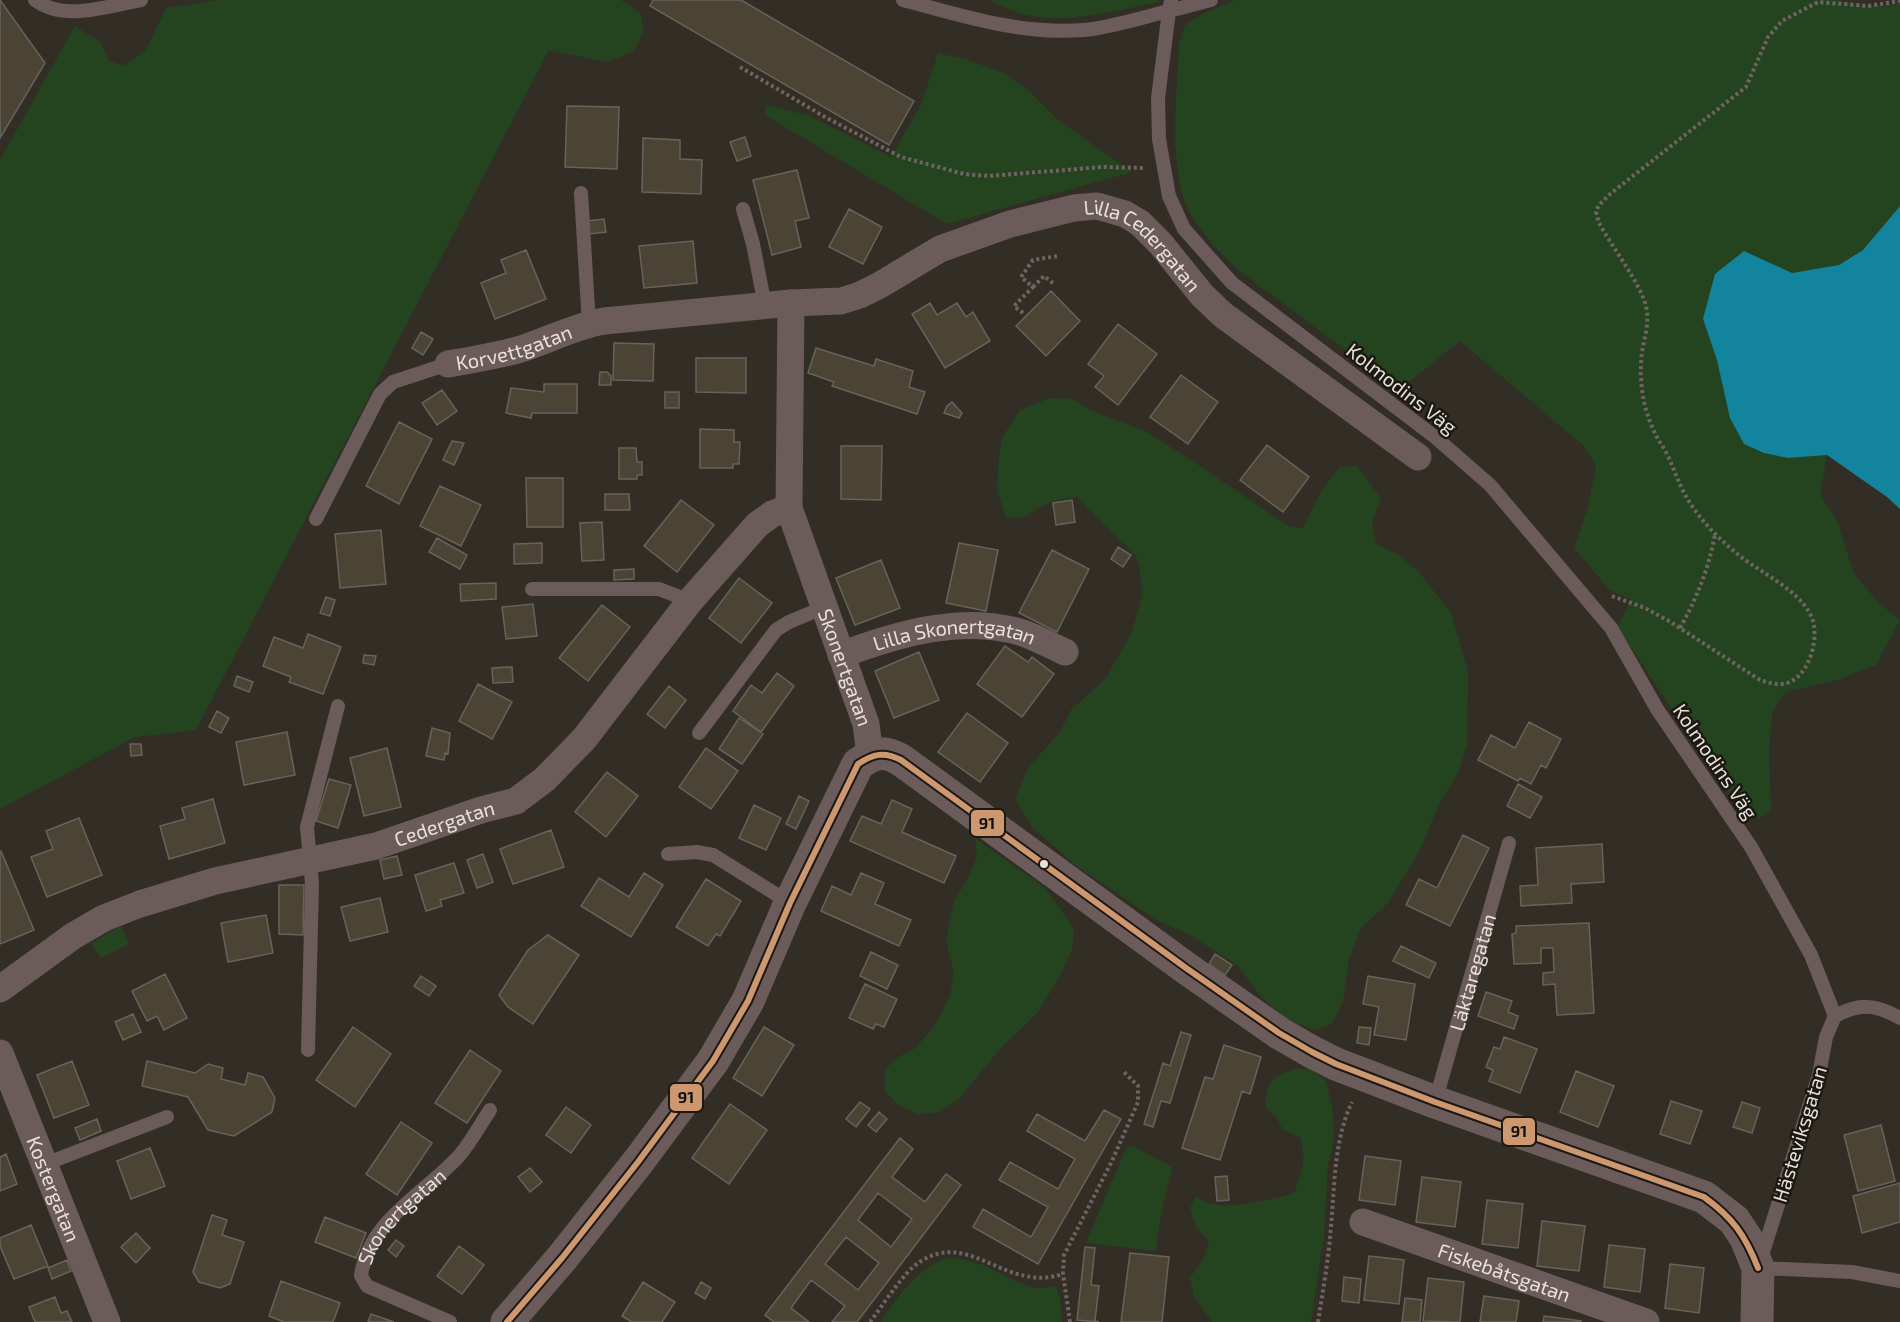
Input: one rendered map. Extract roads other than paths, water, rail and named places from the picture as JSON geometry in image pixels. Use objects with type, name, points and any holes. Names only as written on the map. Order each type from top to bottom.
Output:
[{"type":"street","name":"Lilla Cedergatan","points":[[778,304],[841,301],[880,285],[940,249],[1010,224],[1074,208],[1097,206],[1108,208],[1140,223],[1160,243],[1202,295],[1223,315],[1418,457]]},
{"type":"street","name":"Korvettgatan","points":[[448,364],[487,358],[520,349],[589,324],[778,304]]},
{"type":"street","name":"Skonertgatan","points":[[778,304],[789,508],[798,539],[825,607],[866,724],[870,755]]},
{"type":"street","name":"Cedergatan","points":[[0,989],[73,936],[104,918],[178,891],[376,846],[481,810],[516,801],[545,778],[584,739],[690,601],[757,525],[772,514],[789,508]]},
{"type":"street","name":"Lilla Skonertgatan","points":[[841,655],[885,638],[971,625],[1003,628],[1023,633],[1065,652]]},
{"type":"street","points":[[507,1322],[562,1258],[631,1171],[713,1061],[748,1000],[790,903],[858,764],[870,755],[888,753],[901,760],[1092,901],[1279,1032],[1328,1060],[1365,1075],[1704,1197],[1734,1220],[1746,1238],[1758,1268]]},
{"type":"street","name":"Kostergatan","points":[[0,1053],[107,1322]]},
{"type":"street","name":"Fiskebåtsgatan","points":[[1363,1222],[1646,1322]]},
{"type":"street","name":"Hästeviksgatan","points":[[1757,1322],[1758,1268]]},
{"type":"lane","points":[[35,0],[48,8],[62,12],[141,0]]},
{"type":"lane","points":[[903,0],[1014,27],[1056,31],[1086,30],[1170,6],[1211,0]]},
{"type":"lane","name":"Kolmodins Väg","points":[[1170,6],[1158,98],[1159,139],[1169,196],[1184,229],[1232,283],[1450,450],[1490,485],[1611,628],[1657,709],[1751,847],[1811,955],[1835,1016]]},
{"type":"lane","points":[[581,194],[589,324]]},
{"type":"lane","points":[[743,209],[753,244],[778,304]]},
{"type":"lane","name":"Korvettgatan","points":[[316,519],[380,394],[393,382],[448,364]]},
{"type":"lane","points":[[532,589],[659,589],[690,601]]},
{"type":"lane","points":[[699,733],[776,630],[825,607]]},
{"type":"lane","points":[[308,1050],[312,884],[307,827],[338,706]]},
{"type":"lane","name":"Läktaregatan","points":[[1435,1102],[1509,843]]},
{"type":"lane","points":[[668,854],[698,852],[713,855],[790,903]]},
{"type":"lane","points":[[1835,1016],[1851,1008],[1863,1006],[1883,1008],[1900,1018]]},
{"type":"lane","name":"Hästeviksgatan","points":[[1758,1268],[1819,1075],[1826,1037],[1835,1016]]},
{"type":"lane","name":"Skonertgatan","points":[[450,1322],[367,1286],[361,1276],[362,1266],[365,1255],[380,1230],[459,1155],[490,1110]]},
{"type":"lane","points":[[45,1164],[167,1117]]},
{"type":"lane","points":[[1758,1268],[1852,1272],[1900,1281]]},
{"type":"water","points":[[1900,206],[1900,509],[1887,497],[1827,455],[1788,458],[1764,453],[1744,444],[1730,418],[1717,360],[1703,319],[1715,274],[1744,251],[1792,273],[1839,265],[1863,250]]}]
